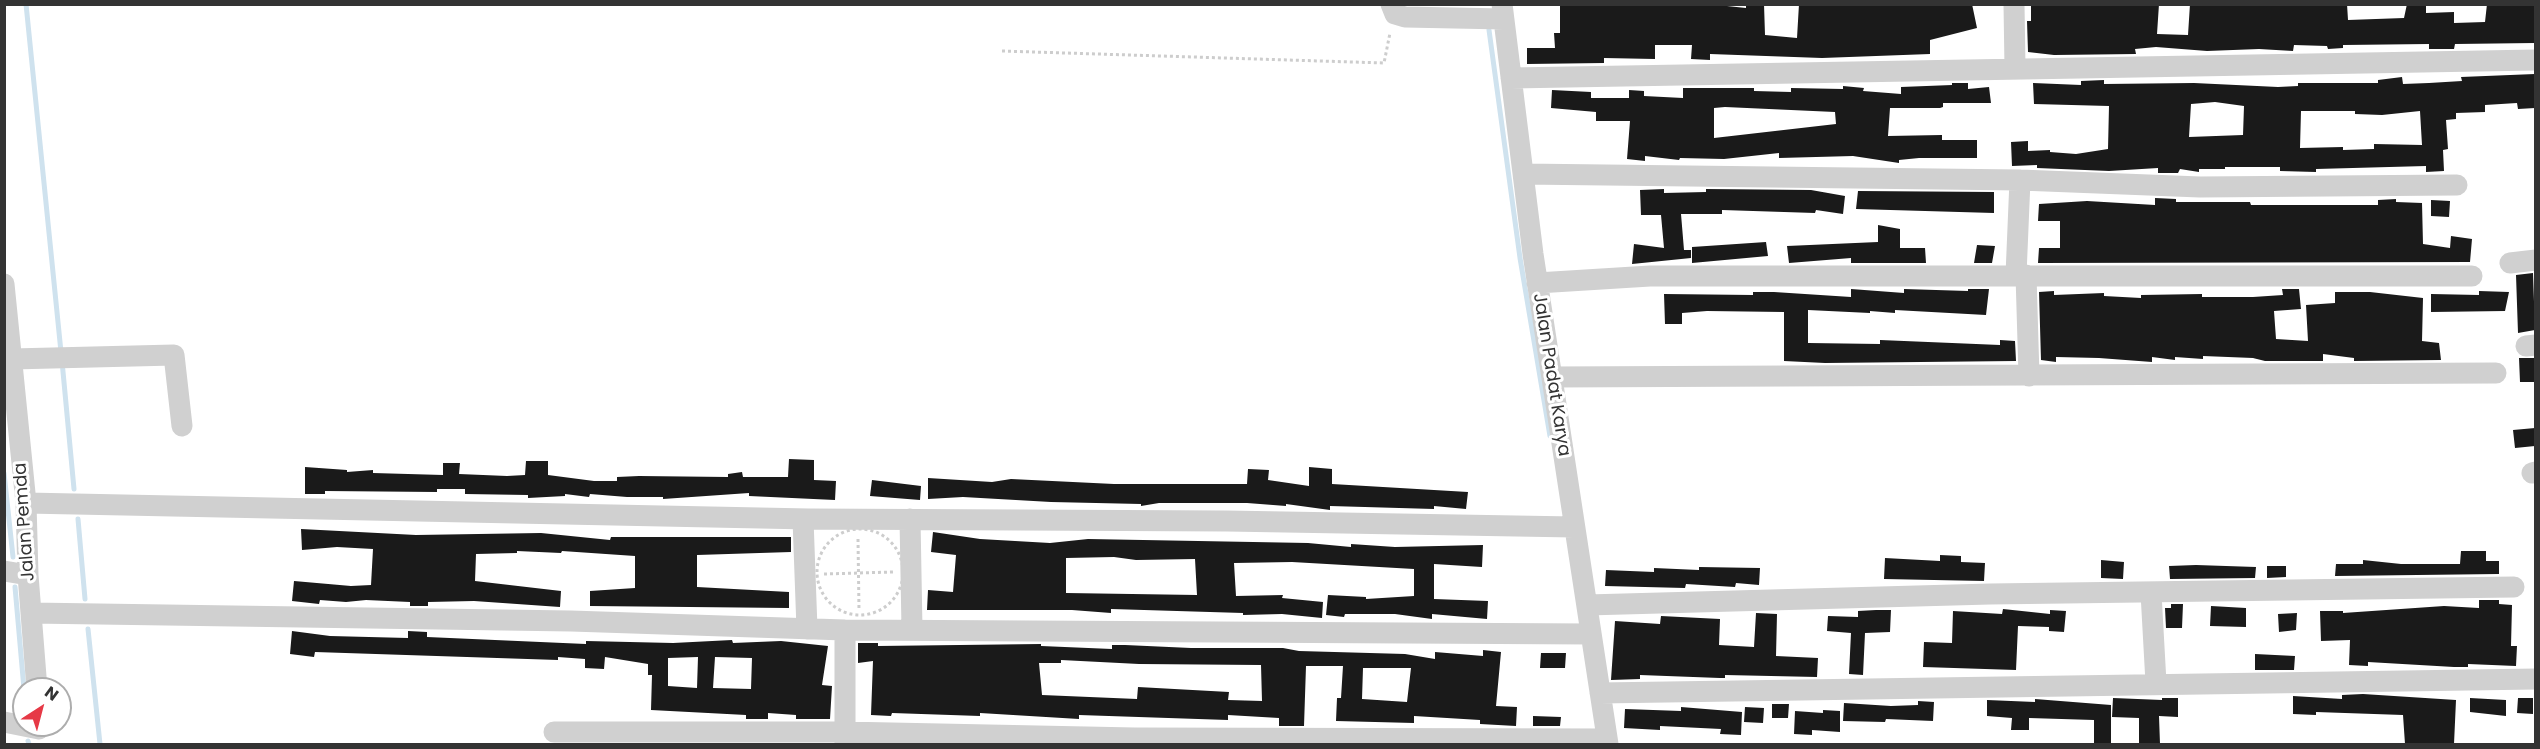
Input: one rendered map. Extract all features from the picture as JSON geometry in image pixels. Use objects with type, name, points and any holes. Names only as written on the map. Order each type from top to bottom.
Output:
[{"type":"street","points":[[2014,4],[2016,68]]},
{"type":"street","points":[[1393,9],[1405,17],[1503,11]]},
{"type":"street","name":"Jalan Padat Karya","points":[[1503,11],[1537,283],[1607,742]]},
{"type":"street","points":[[1511,78],[2535,60]]},
{"type":"street","points":[[1523,174],[2020,180],[2200,187],[2457,185]]},
{"type":"street","points":[[2020,180],[2021,275],[2029,376]]},
{"type":"street","points":[[2510,262],[2535,260]]},
{"type":"street","points":[[1537,283],[1650,276],[2472,276]]},
{"type":"street","name":"Jalan Pemda","points":[[4,284],[9,352],[26,503],[28,575],[36,677]]},
{"type":"street","points":[[9,352],[174,355],[182,426]]},
{"type":"street","points":[[1552,377],[2496,374]]},
{"type":"street","points":[[26,503],[803,519],[857,524],[910,519],[1574,526]]},
{"type":"street","points":[[803,519],[807,629]]},
{"type":"street","points":[[910,519],[908,571],[912,630]]},
{"type":"street","points":[[4,571],[28,575]]},
{"type":"street","points":[[1587,605],[2514,587]]},
{"type":"street","points":[[2151,593],[2156,683]]},
{"type":"street","points":[[31,614],[559,621],[807,629],[852,623],[912,630],[1591,634]]},
{"type":"street","points":[[844,738],[852,623]]},
{"type":"street","points":[[1600,693],[2535,679]]},
{"type":"street","points":[[554,732],[844,738],[1607,742]]},
{"type":"path","points":[[1002,51],[1384,63],[1393,9]]},
{"type":"path","points":[[852,623],[885,608],[895,598],[908,571],[895,546],[885,537],[857,524]]},
{"type":"path","points":[[852,623],[858,573],[857,524]]},
{"type":"path","points":[[852,623],[822,593],[817,564],[822,550],[831,539],[857,524]]},
{"type":"path","points":[[817,574],[908,571]]},
{"type":"building","points":[[1560,4],[1708,4],[1746,8],[1746,4],[1764,4],[1765,35],[1797,38],[1799,4],[1972,4],[1977,28],[1930,40],[1930,54],[1822,58],[1710,54],[1710,60],[1691,59],[1692,45],[1655,45],[1655,59],[1604,58],[1604,63],[1527,64],[1527,48],[1555,48],[1554,33],[1560,33]]},
{"type":"building","points":[[2031,4],[2159,4],[2157,34],[2188,35],[2190,4],[2347,4],[2348,20],[2404,18],[2407,4],[2426,4],[2426,13],[2454,12],[2454,23],[2485,22],[2487,4],[2535,4],[2535,43],[2455,44],[2454,49],[2429,49],[2429,44],[2343,45],[2343,48],[2328,49],[2327,46],[2294,45],[2293,51],[2259,49],[2207,51],[2156,47],[2135,49],[2136,54],[2054,55],[2028,52],[2027,21],[2031,21]]},
{"type":"building","points":[[2535,74],[2535,108],[2518,109],[2517,103],[2485,105],[2485,112],[2456,113],[2456,119],[2446,120],[2448,149],[2443,150],[2444,171],[2426,172],[2426,166],[2316,169],[2316,172],[2280,171],[2280,167],[2225,167],[2225,169],[2199,169],[2199,172],[2180,169],[2178,173],[2158,173],[2158,168],[2109,171],[2037,168],[2037,165],[2012,166],[2011,142],[2028,141],[2028,151],[2050,150],[2050,152],[2076,154],[2108,149],[2109,106],[2034,104],[2033,83],[2081,85],[2081,81],[2104,80],[2104,84],[2194,83],[2278,87],[2298,86],[2298,83],[2378,83],[2378,80],[2402,77],[2403,84],[2429,83],[2462,81],[2461,77]],"holes":[[[2215,102],[2244,106],[2243,135],[2189,137],[2191,104]],[[2301,111],[2355,111],[2355,114],[2382,115],[2420,111],[2422,145],[2374,144],[2374,149],[2343,150],[2343,147],[2300,148]]]},
{"type":"building","points":[[1952,83],[1968,83],[1968,89],[1989,87],[1991,103],[1943,103],[1943,107],[1940,108],[1890,108],[1888,136],[1942,135],[1942,140],[1977,140],[1977,158],[1919,158],[1899,160],[1899,163],[1853,156],[1779,158],[1779,153],[1724,159],[1680,158],[1679,160],[1645,156],[1645,161],[1627,159],[1630,121],[1596,121],[1596,112],[1551,108],[1552,90],[1591,92],[1591,98],[1629,98],[1629,90],[1644,91],[1644,96],[1683,98],[1683,88],[1754,88],[1754,91],[1791,92],[1791,88],[1843,89],[1843,86],[1864,88],[1863,91],[1901,94],[1901,87],[1952,85]],"holes":[[[1714,108],[1835,112],[1836,124],[1714,138]]]},
{"type":"building","points":[[1664,189],[1664,193],[1706,192],[1706,189],[1811,190],[1845,196],[1843,214],[1816,210],[1815,213],[1722,210],[1722,214],[1681,214],[1684,250],[1691,250],[1691,258],[1632,264],[1634,244],[1664,248],[1661,215],[1641,215],[1640,190]]},
{"type":"building","points":[[1858,191],[1994,192],[1994,213],[1856,209]]},
{"type":"building","points":[[2155,198],[2176,199],[2176,202],[2250,202],[2251,205],[2378,205],[2378,200],[2396,199],[2396,202],[2422,203],[2423,244],[2450,248],[2451,236],[2472,239],[2470,262],[2038,263],[2039,248],[2060,248],[2060,221],[2038,221],[2039,204],[2087,201],[2155,205]]},
{"type":"building","points":[[2431,200],[2450,201],[2449,217],[2431,216]]},
{"type":"building","points":[[1878,225],[1900,229],[1900,248],[1925,248],[1926,263],[1851,263],[1851,258],[1789,263],[1787,246],[1878,242]]},
{"type":"building","points":[[1766,242],[1768,256],[1692,263],[1692,247]]},
{"type":"building","points":[[1977,245],[1995,246],[1992,263],[1974,263]]},
{"type":"building","points":[[2533,273],[2535,330],[2518,333],[2516,275]]},
{"type":"building","points":[[1851,289],[1904,293],[1904,289],[1968,291],[1968,289],[1989,289],[1986,315],[1895,310],[1895,313],[1870,311],[1870,313],[1808,310],[1808,343],[1880,344],[1880,340],[2000,345],[2000,340],[2015,341],[2016,361],[1825,363],[1784,361],[1784,312],[1682,313],[1682,324],[1665,324],[1664,294],[1753,295],[1753,292],[1774,292],[1851,297]]},
{"type":"building","points":[[2282,289],[2299,289],[2301,309],[2274,311],[2276,339],[2308,341],[2306,305],[2335,303],[2335,292],[2370,292],[2423,298],[2422,341],[2439,343],[2441,360],[2354,361],[2354,358],[2323,354],[2323,361],[2265,361],[2253,358],[2203,356],[2203,359],[2175,357],[2175,360],[2152,357],[2152,362],[2056,357],[2056,362],[2041,360],[2039,292],[2054,291],[2054,295],[2104,293],[2104,296],[2141,298],[2141,295],[2202,294],[2202,297],[2253,297],[2283,295]]},
{"type":"building","points":[[2479,291],[2509,292],[2505,311],[2431,312],[2431,294],[2479,295]]},
{"type":"building","points":[[2519,358],[2535,358],[2535,382],[2520,382]]},
{"type":"building","points":[[2535,428],[2535,446],[2515,448],[2513,430]]},
{"type":"building","points":[[789,459],[814,460],[814,480],[836,481],[835,500],[749,496],[749,493],[663,499],[663,497],[590,494],[589,497],[565,494],[565,496],[528,498],[528,495],[465,494],[465,489],[437,489],[437,492],[325,491],[325,494],[305,494],[305,467],[347,470],[347,472],[373,470],[373,473],[443,475],[443,463],[460,463],[459,474],[507,476],[525,475],[526,461],[548,461],[548,475],[594,481],[617,481],[617,477],[728,477],[728,474],[742,472],[743,477],[788,477]]},
{"type":"building","points":[[1309,467],[1332,469],[1332,484],[1468,492],[1466,509],[1434,506],[1434,509],[1330,506],[1330,510],[1286,504],[1286,506],[1247,503],[1159,503],[1141,506],[1141,504],[963,497],[928,499],[928,478],[992,482],[1011,479],[1114,484],[1247,484],[1248,469],[1269,470],[1268,480],[1309,486]]},
{"type":"building","points":[[872,480],[921,486],[920,500],[870,496]]},
{"type":"building","points":[[301,529],[416,535],[541,533],[610,540],[611,537],[791,537],[791,552],[697,555],[697,587],[789,592],[789,608],[590,606],[590,591],[635,588],[635,556],[562,551],[561,553],[517,551],[517,553],[476,554],[475,581],[561,591],[560,607],[474,601],[428,602],[428,606],[410,606],[410,602],[366,600],[346,602],[320,600],[319,604],[292,601],[294,581],[351,586],[371,585],[373,549],[337,547],[302,550]]},
{"type":"building","points":[[933,532],[980,539],[1050,543],[1088,539],[1308,543],[1351,547],[1351,544],[1395,547],[1483,545],[1482,567],[1434,564],[1434,599],[1488,601],[1487,619],[1432,614],[1432,619],[1395,614],[1345,614],[1344,617],[1326,615],[1328,595],[1366,597],[1366,599],[1414,596],[1414,569],[1292,562],[1234,563],[1236,596],[1283,595],[1282,598],[1323,602],[1322,618],[1282,614],[1243,615],[1243,613],[1111,609],[1111,613],[1072,610],[927,610],[928,590],[953,592],[956,555],[931,552]],"holes":[[[1114,557],[1136,560],[1195,559],[1197,595],[1066,593],[1066,558]]]},
{"type":"building","points":[[2461,551],[2486,551],[2486,561],[2499,561],[2499,574],[2335,576],[2336,564],[2363,564],[2363,560],[2401,564],[2460,564]]},
{"type":"building","points":[[1940,555],[1961,556],[1961,562],[1985,563],[1984,581],[1884,579],[1885,558],[1940,561]]},
{"type":"building","points":[[2101,560],[2124,562],[2123,579],[2101,578]]},
{"type":"building","points":[[2169,566],[2256,567],[2255,578],[2170,579]]},
{"type":"building","points":[[2267,566],[2286,566],[2286,577],[2267,578]]},
{"type":"building","points":[[1699,567],[1760,568],[1759,585],[1736,583],[1735,587],[1686,584],[1685,588],[1605,586],[1606,570],[1654,572],[1654,568],[1699,570]]},
{"type":"building","points":[[2479,600],[2499,600],[2499,604],[2512,605],[2511,646],[2517,646],[2516,666],[2468,664],[2468,667],[2454,667],[2368,662],[2368,666],[2349,665],[2350,640],[2321,641],[2320,611],[2343,611],[2343,613],[2444,606],[2479,608]]},
{"type":"building","points":[[2171,604],[2183,604],[2182,628],[2166,628],[2165,608],[2171,608]]},
{"type":"building","points":[[2211,606],[2246,608],[2246,627],[2210,626]]},
{"type":"building","points":[[2003,609],[2050,614],[2050,610],[2066,611],[2064,632],[2049,631],[2049,627],[2018,626],[2016,670],[1923,667],[1924,642],[1952,643],[1953,611],[2002,614]]},
{"type":"building","points":[[1891,610],[1890,632],[1865,633],[1863,675],[1849,674],[1851,633],[1827,631],[1828,616],[1858,617],[1858,611]]},
{"type":"building","points":[[1756,613],[1777,614],[1776,656],[1818,658],[1817,677],[1725,675],[1725,678],[1720,678],[1640,675],[1640,679],[1611,680],[1615,621],[1660,624],[1661,616],[1720,619],[1719,645],[1754,647]]},
{"type":"building","points":[[2297,613],[2296,630],[2279,632],[2278,614]]},
{"type":"building","points":[[292,631],[330,636],[408,638],[408,631],[427,632],[427,637],[586,644],[586,641],[673,643],[732,640],[733,643],[781,641],[828,646],[822,685],[832,686],[830,719],[796,719],[796,715],[768,713],[768,719],[746,719],[746,715],[651,710],[652,675],[648,675],[648,664],[605,657],[604,669],[585,668],[585,659],[558,657],[558,660],[315,652],[314,657],[290,654]],"holes":[[[698,657],[697,688],[668,686],[668,658]],[[715,657],[752,658],[751,689],[713,688]]]},
{"type":"building","points":[[858,643],[878,643],[878,646],[1041,644],[1041,646],[1112,649],[1112,645],[1283,648],[1299,651],[1405,654],[1435,659],[1435,652],[1483,656],[1483,650],[1501,652],[1496,706],[1517,707],[1516,726],[1480,724],[1480,720],[1414,716],[1414,723],[1336,721],[1337,698],[1341,698],[1343,666],[1306,666],[1304,726],[1279,726],[1279,718],[1228,715],[1228,720],[1079,715],[1079,719],[980,713],[980,716],[892,713],[891,716],[871,715],[873,661],[858,663]],"holes":[[[1061,660],[1139,664],[1261,665],[1262,701],[1228,700],[1229,692],[1138,687],[1137,699],[1042,695],[1039,663],[1061,663]],[[1363,668],[1411,668],[1407,702],[1362,699]]]},
{"type":"building","points":[[1541,653],[1566,653],[1565,668],[1540,668]]},
{"type":"building","points":[[2255,654],[2295,656],[2294,670],[2255,670]]},
{"type":"building","points":[[2363,694],[2456,700],[2454,744],[2405,744],[2403,715],[2316,712],[2316,715],[2293,714],[2293,696],[2342,699],[2342,695]]},
{"type":"building","points":[[2113,698],[2162,700],[2162,698],[2178,698],[2178,717],[2159,716],[2160,744],[2139,744],[2139,718],[2112,717]]},
{"type":"building","points":[[2470,698],[2506,700],[2506,716],[2470,712]]},
{"type":"building","points":[[2518,698],[2533,698],[2533,714],[2517,713]]},
{"type":"building","points":[[2035,699],[2111,705],[2111,744],[2094,744],[2094,720],[2029,718],[2029,730],[2011,730],[2012,718],[1987,716],[1987,700],[2035,702]]},
{"type":"building","points":[[1918,701],[1934,702],[1933,721],[1886,719],[1885,722],[1843,721],[1844,703],[1891,706],[1918,705]]},
{"type":"building","points":[[1772,704],[1789,704],[1788,718],[1772,718]]},
{"type":"building","points":[[1681,707],[1742,712],[1741,735],[1720,734],[1721,729],[1660,726],[1660,730],[1624,728],[1625,709],[1681,711]]},
{"type":"building","points":[[1745,707],[1764,708],[1763,723],[1744,722]]},
{"type":"building","points":[[1823,710],[1840,711],[1840,732],[1812,730],[1812,735],[1794,734],[1795,711],[1823,713]]},
{"type":"building","points":[[1533,716],[1561,717],[1560,726],[1533,726]]},
{"type":"waterway","points":[[26,4],[61,352]]},
{"type":"waterway","points":[[1489,30],[1520,258],[1550,436]]},
{"type":"waterway","points":[[62,361],[74,489]]},
{"type":"waterway","points":[[4,473],[13,557]]},
{"type":"waterway","points":[[78,519],[85,599]]},
{"type":"waterway","points":[[15,587],[23,677]]},
{"type":"waterway","points":[[88,629],[100,744]]}]
